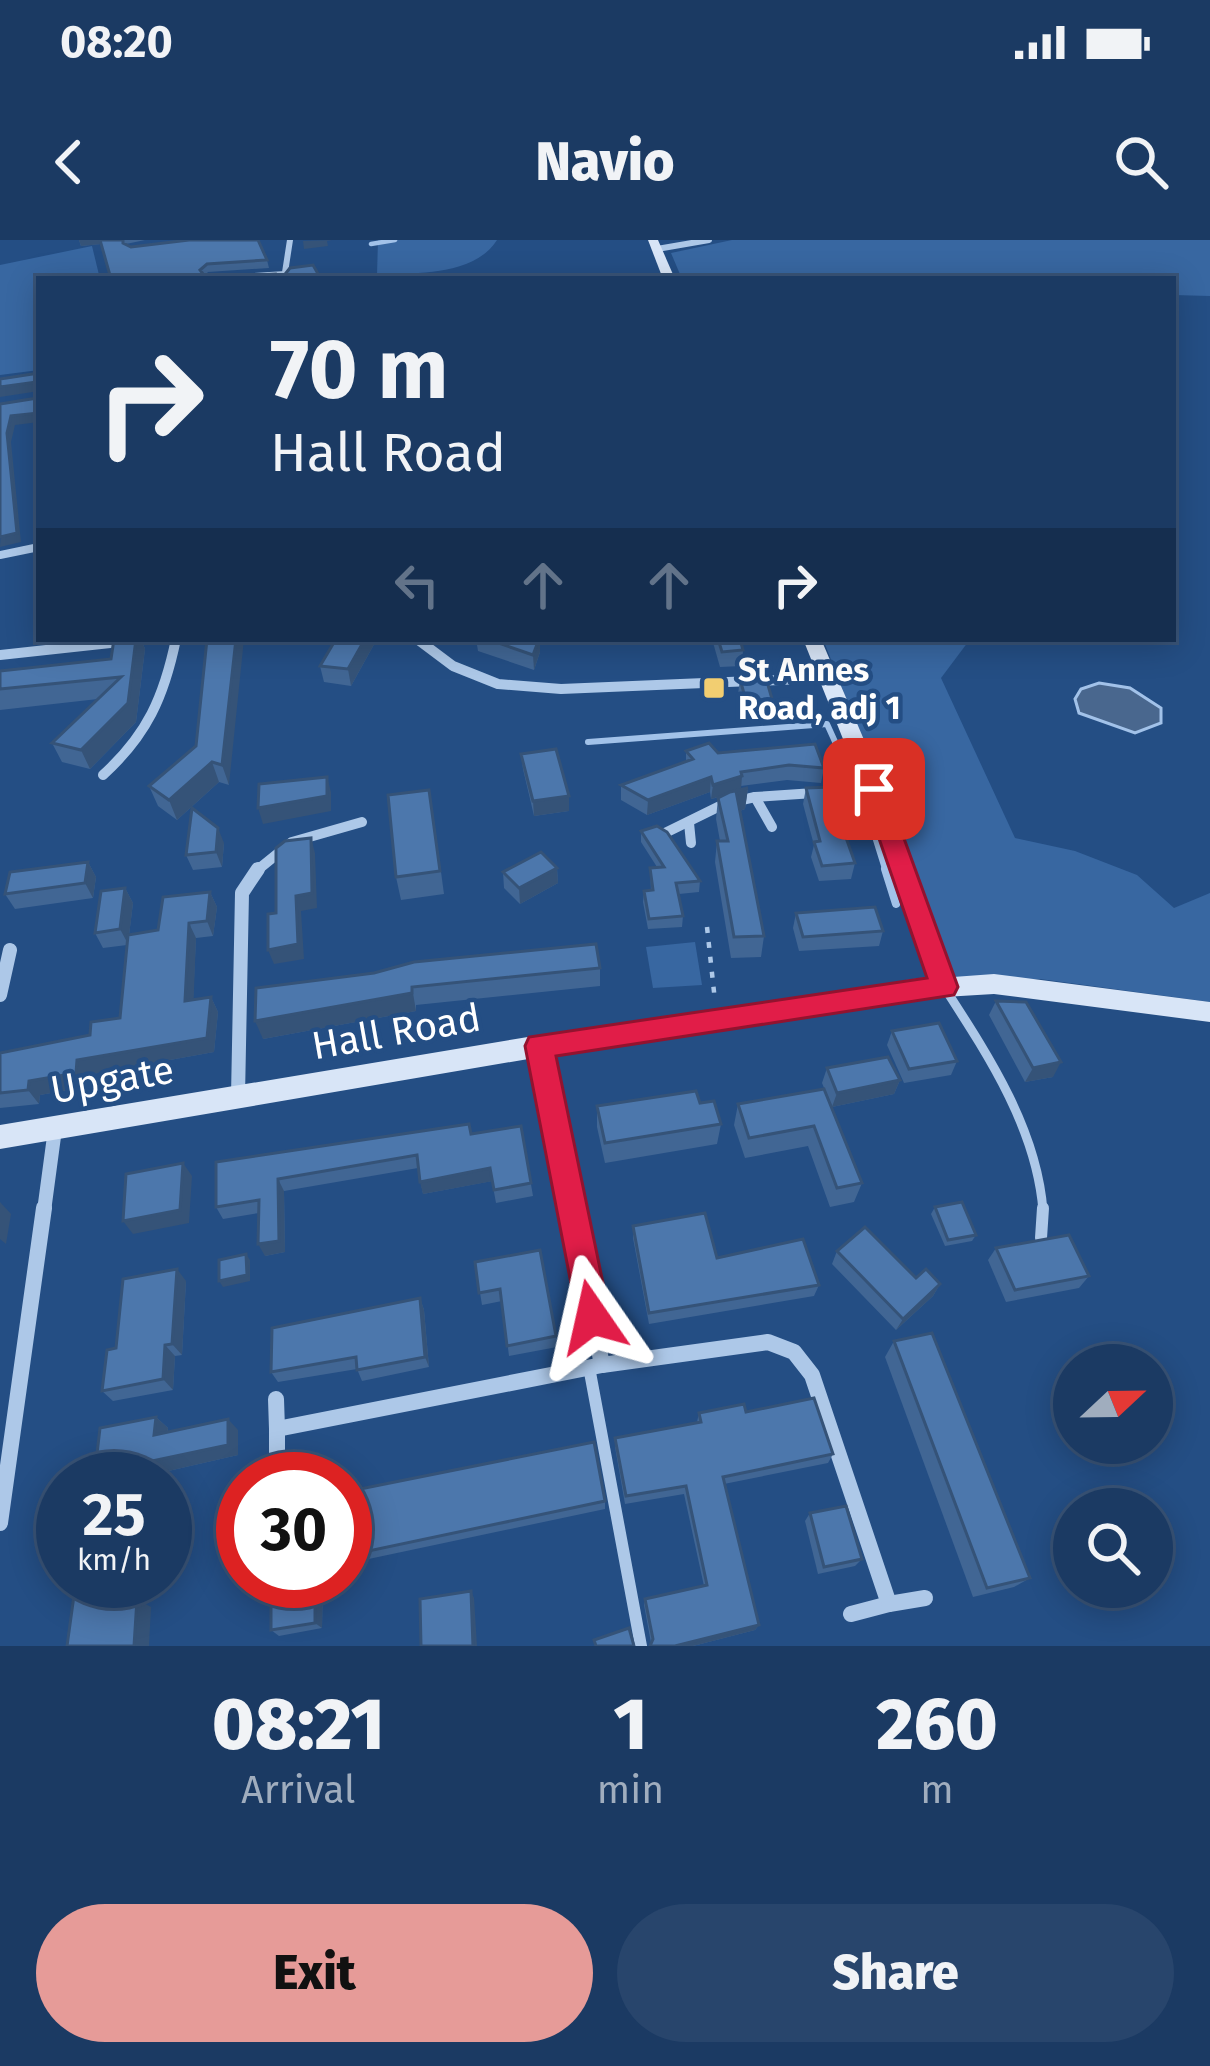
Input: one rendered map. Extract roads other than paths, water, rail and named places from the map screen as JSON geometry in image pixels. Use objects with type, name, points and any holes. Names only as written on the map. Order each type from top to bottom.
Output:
[{"type":"street","points":[[285,276],[290,240]]},
{"type":"street","points":[[668,276],[655,244],[709,240]]},
{"type":"street","points":[[0,555],[36,548]]},
{"type":"street","points":[[0,655],[119,642]]},
{"type":"street","points":[[104,775],[146,735],[158,713],[175,642]]},
{"type":"street","points":[[421,642],[453,666],[498,684],[561,689],[827,678]]},
{"type":"street","points":[[813,642],[874,789],[944,987]]},
{"type":"street","points":[[116,764],[131,775]]},
{"type":"street","points":[[665,832],[724,804],[755,797],[874,789]]},
{"type":"street","points":[[755,797],[772,826]]},
{"type":"street","points":[[238,1097],[242,893],[260,862],[278,848],[309,833],[362,822]]},
{"type":"street","points":[[689,824],[692,843]]},
{"type":"street","points":[[0,995],[10,950]]},
{"type":"street","name":"Hall Road","points":[[238,1097],[540,1046],[944,987],[994,984],[1210,1012]]},
{"type":"street","points":[[540,1046],[595,1366]]},
{"type":"street","name":"Upgate","points":[[0,1138],[238,1097]]},
{"type":"street","points":[[0,1523],[55,1129]]},
{"type":"street","points":[[278,1430],[595,1366],[768,1342],[794,1352],[812,1375],[890,1604]]},
{"type":"street","points":[[276,1399],[278,1452]]},
{"type":"street","points":[[850,1614],[925,1598]]},
{"type":"lane","points":[[944,987],[1036,1161],[1046,1201],[1041,1238]]},
{"type":"lane","points":[[595,1366],[641,1646]]},
{"type":"waterway","points":[[371,244],[395,240]]},
{"type":"waterway","points":[[588,742],[827,724],[846,766]]},
{"type":"waterway","points":[[867,811],[886,872]]},
{"type":"waterway","points":[[885,869],[896,904]]},
{"type":"place","name":"St Annes Road, adj 1","points":[[714,688]]}]
